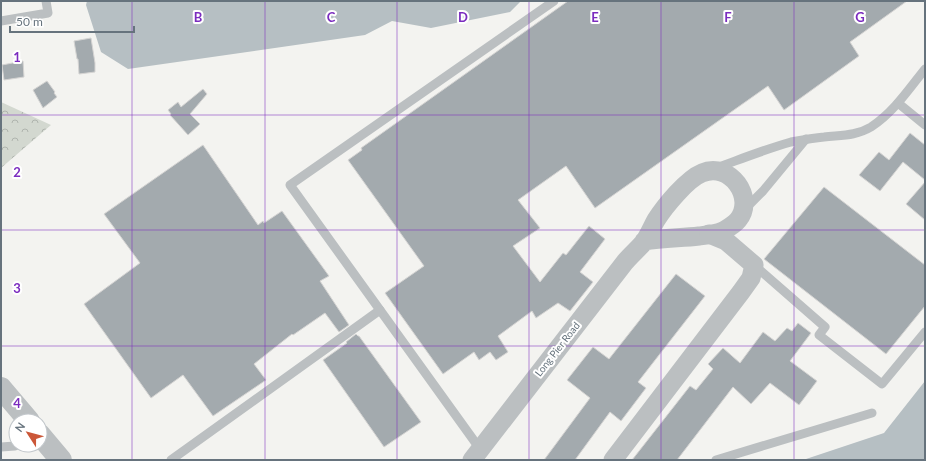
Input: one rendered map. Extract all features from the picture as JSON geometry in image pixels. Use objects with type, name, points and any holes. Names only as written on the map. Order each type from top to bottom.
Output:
[{"type":"street","points":[[644,241],[721,232],[738,220],[743,212],[744,201],[740,188],[730,176],[722,171],[713,170]]},
{"type":"street","name":"Long Pier Road","points":[[476,455],[620,268],[644,241],[657,219],[672,200],[693,178],[702,173],[713,170]]},
{"type":"street","points":[[613,460],[751,278],[754,265],[726,241],[709,234]]},
{"type":"street","points":[[1,388],[21,413]]},
{"type":"street","points":[[48,445],[61,460]]},
{"type":"lane","points":[[1,21],[48,13],[46,1]]},
{"type":"lane","points":[[476,455],[380,310],[290,186],[554,1]]},
{"type":"lane","points":[[713,170],[770,148],[791,142],[824,137],[846,136],[858,133],[871,127],[886,115],[925,69]]},
{"type":"lane","points":[[898,102],[925,124]]},
{"type":"lane","points":[[743,212],[763,191],[806,139]]},
{"type":"lane","points":[[754,265],[825,327],[819,335],[882,384],[925,332]]},
{"type":"lane","points":[[171,460],[380,310]]},
{"type":"lane","points":[[716,460],[872,413]]},
{"type":"green space","points":[[1,102],[51,125],[1,168]]},
{"type":"shaded area","points":[[87,1],[521,1],[510,12],[431,28],[392,21],[365,35],[128,69],[101,52],[86,5]]},
{"type":"shaded area","points":[[925,381],[925,460],[803,460],[884,433]]},
{"type":"building","points":[[568,1],[907,1],[850,42],[859,56],[784,110],[768,86],[595,208],[566,166],[518,200],[540,228],[513,246],[540,282],[563,253],[566,255],[589,226],[605,239],[580,272],[593,282],[570,311],[558,303],[536,318],[532,311],[498,336],[508,352],[496,360],[490,352],[479,360],[474,352],[443,374],[385,293],[424,266],[348,160],[362,150],[361,148]]},
{"type":"building","points":[[91,38],[95,72],[79,74],[78,59],[74,41]]},
{"type":"building","points":[[23,61],[24,77],[4,80],[2,65]]},
{"type":"building","points":[[47,81],[57,97],[43,108],[33,90]]},
{"type":"building","points":[[203,89],[207,94],[190,114],[200,124],[188,135],[170,115],[171,114],[168,110],[178,102],[181,107]]},
{"type":"building","points":[[910,133],[925,145],[925,180],[903,162],[880,191],[859,175],[879,152],[889,160]]},
{"type":"building","points":[[203,145],[258,225],[263,221],[264,223],[282,211],[329,276],[320,281],[349,325],[339,332],[325,313],[293,335],[292,334],[254,364],[266,380],[213,416],[183,375],[151,398],[84,304],[140,263],[104,214]]},
{"type":"building","points":[[925,182],[925,220],[906,204]]},
{"type":"building","points":[[824,187],[925,265],[925,306],[886,354],[764,259]]},
{"type":"building","points":[[676,274],[705,296],[638,382],[646,388],[621,421],[610,412],[575,460],[544,460],[590,398],[567,380],[593,347],[609,359]]},
{"type":"building","points":[[798,323],[811,333],[790,361],[817,381],[799,405],[770,383],[751,404],[733,387],[677,460],[632,460],[690,386],[696,390],[713,369],[708,364],[723,348],[740,363],[763,332],[775,341],[787,328],[792,331]]},
{"type":"building","points":[[356,334],[359,336],[421,422],[384,447],[323,360],[347,343],[346,342]]}]
